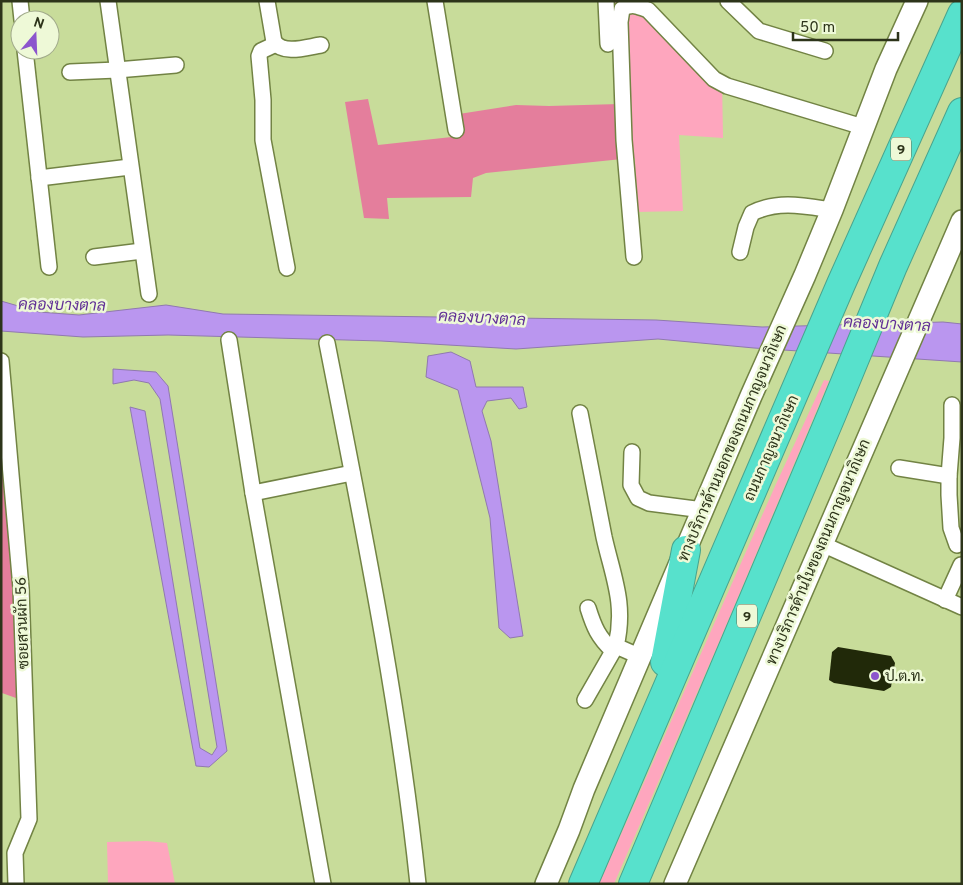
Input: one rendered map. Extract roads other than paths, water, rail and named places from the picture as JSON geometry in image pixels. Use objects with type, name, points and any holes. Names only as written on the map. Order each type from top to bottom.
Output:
[{"type":"highway","name":"ถนนกาญจนาภิเษก","points":[[577,884],[587,873],[791,404],[841,284],[962,14]]},
{"type":"highway","name":"9","points":[[634,884],[832,414],[892,266],[962,112]]},
{"type":"highway","points":[[656,712],[686,550]]},
{"type":"main road","name":"ทางบริการด้านนอกของถนนกาญจนาภิเษก","points":[[546,884],[584,789],[751,396],[805,275],[886,68],[917,1]]},
{"type":"main road","name":"ทางบริการด้านในของถนนกาญจนาภิเษก","points":[[675,884],[936,277],[962,222]]},
{"type":"street","points":[[108,1],[149,294]]},
{"type":"street","points":[[267,1],[276,44],[284,49],[321,45]]},
{"type":"street","points":[[435,1],[456,130]]},
{"type":"street","points":[[606,1],[608,44]]},
{"type":"street","points":[[728,1],[759,31],[825,51]]},
{"type":"street","points":[[634,257],[624,140],[620,22],[622,8],[628,5],[637,5],[648,10],[714,79],[727,86],[863,127]]},
{"type":"street","points":[[276,44],[260,51],[259,56],[263,100],[262,129],[287,268]]},
{"type":"street","points":[[27,60],[49,267]]},
{"type":"street","points":[[70,72],[176,65]]},
{"type":"street","points":[[40,178],[130,167]]},
{"type":"street","points":[[740,252],[746,226],[752,213],[760,209],[784,204],[832,210]]},
{"type":"street","points":[[94,257],[142,251]]},
{"type":"street","points":[[229,340],[253,492],[323,884]]},
{"type":"street","points":[[327,343],[394,702],[411,816],[418,884]]},
{"type":"street","name":"ซอยสวนผัก 56","points":[[1,361],[22,588],[28,822],[15,856],[16,884]]},
{"type":"street","points":[[945,600],[961,565],[957,563],[953,556],[954,548],[959,543],[951,528],[949,476],[957,438],[952,406]]},
{"type":"street","points":[[580,413],[605,540],[619,595],[619,631],[614,649],[585,700]]},
{"type":"street","points":[[632,452],[631,485],[638,498],[649,503],[703,510]]},
{"type":"street","points":[[899,468],[949,476]]},
{"type":"street","points":[[253,492],[352,473]]},
{"type":"street","points":[[822,544],[962,607]]},
{"type":"street","points":[[588,608],[602,641],[614,649],[641,657]]},
{"type":"place","name":"ป.ต.ท.","points":[[875,676]]},
{"type":"water label","name":"คลองบางตาล","points":[[62,304]]},
{"type":"water label","name":"คลองบางตาล","points":[[482,317]]},
{"type":"water label","name":"คลองบางตาล","points":[[887,323]]}]
